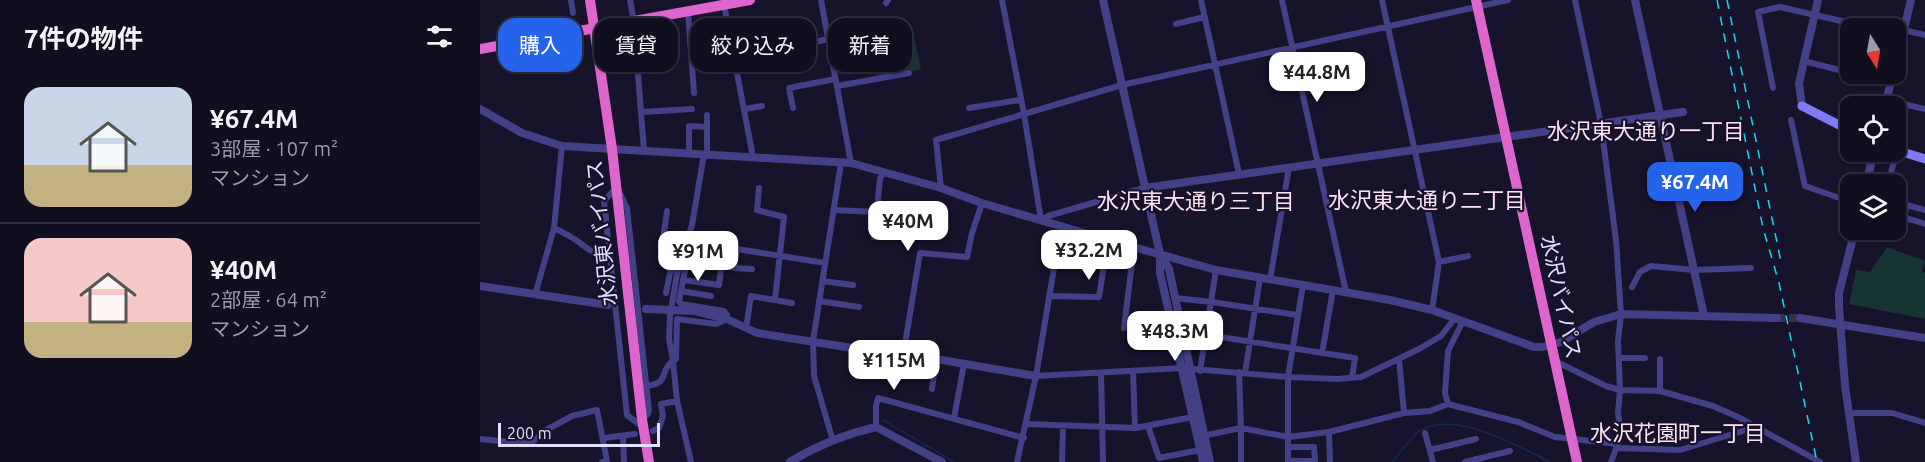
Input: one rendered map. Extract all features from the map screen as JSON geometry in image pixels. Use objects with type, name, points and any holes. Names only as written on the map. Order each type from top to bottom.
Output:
[{"type":"highway","name":"水沢東バイパス","points":[[590,0],[594,23]]},
{"type":"highway","points":[[654,18],[724,2],[750,0]]},
{"type":"highway","name":"水沢バイパス","points":[[1476,3],[1577,462]]},
{"type":"highway","points":[[480,49],[594,29]]},
{"type":"highway","name":"水沢東バイパス","points":[[601,72],[649,462]]},
{"type":"main road","points":[[1802,106],[1840,125]]},
{"type":"main road","points":[[1906,153],[1925,159]]},
{"type":"street","points":[[571,0],[573,14]]},
{"type":"street","points":[[630,0],[633,18]]},
{"type":"street","points":[[816,42],[828,39],[821,0]]},
{"type":"street","points":[[1002,0],[1041,220]]},
{"type":"street","points":[[1103,0],[1160,254],[1160,273],[1186,368],[1201,436],[1200,450],[1203,462]]},
{"type":"street","points":[[1201,0],[1239,174]]},
{"type":"street","points":[[1282,0],[1346,292]]},
{"type":"street","points":[[1382,0],[1439,262],[1432,310]]},
{"type":"street","points":[[941,188],[936,141],[1122,85],[1388,27],[1476,3],[1508,0]]},
{"type":"street","points":[[1575,0],[1601,124],[1616,240],[1621,314],[1619,320],[1618,413],[1621,435],[1611,462]]},
{"type":"street","points":[[1635,0],[1704,316]]},
{"type":"street","points":[[1802,106],[1799,83],[1818,0]]},
{"type":"street","points":[[1906,18],[1911,0]]},
{"type":"street","points":[[724,2],[727,18]]},
{"type":"street","points":[[1773,88],[1758,12],[1781,3],[1840,20]]},
{"type":"street","points":[[688,11],[694,93]]},
{"type":"street","points":[[1176,24],[1204,17]]},
{"type":"street","points":[[1906,33],[1925,35]]},
{"type":"street","points":[[1803,61],[1840,70]]},
{"type":"street","points":[[638,72],[644,151]]},
{"type":"street","points":[[737,72],[753,157]]},
{"type":"street","points":[[834,72],[851,163]]},
{"type":"street","points":[[837,87],[909,73]]},
{"type":"street","points":[[793,108],[789,88],[835,79]]},
{"type":"street","points":[[969,108],[1020,100]]},
{"type":"street","points":[[745,109],[762,106]]},
{"type":"street","points":[[1906,106],[1925,109]]},
{"type":"street","points":[[641,112],[692,109]]},
{"type":"street","points":[[480,110],[522,133],[562,146],[851,163],[1216,270],[1346,292],[1432,310],[1534,347],[1551,345],[1570,337],[1594,322],[1621,314],[1777,318]]},
{"type":"street","points":[[1041,220],[1144,188],[1683,112]]},
{"type":"street","points":[[707,115],[707,151],[704,154],[687,245],[684,280],[679,301],[681,304],[724,311],[727,319]]},
{"type":"street","points":[[1791,120],[1804,186],[1840,198]]},
{"type":"street","points":[[689,154],[689,126],[707,127]]},
{"type":"street","points":[[535,295],[554,228],[562,146]]},
{"type":"street","points":[[832,441],[814,376],[813,341],[841,163]]},
{"type":"street","points":[[1270,280],[1289,167]]},
{"type":"street","points":[[874,237],[883,172]]},
{"type":"street","points":[[617,187],[627,208],[649,410],[644,428],[627,415],[604,201],[617,187]]},
{"type":"street","points":[[759,188],[757,210],[784,217],[775,300]]},
{"type":"street","points":[[878,203],[893,206]]},
{"type":"street","points":[[903,356],[920,253],[967,257],[972,232],[982,203]]},
{"type":"street","points":[[1906,209],[1907,205],[1925,210]]},
{"type":"street","points":[[834,210],[877,212]]},
{"type":"street","points":[[667,212],[662,246],[665,251],[722,262],[719,285],[684,280]]},
{"type":"street","points":[[1906,218],[1925,224]]},
{"type":"street","points":[[1017,462],[1036,376],[1061,226]]},
{"type":"street","points":[[554,228],[572,237],[595,254],[610,255]]},
{"type":"street","points":[[1048,296],[1099,297],[1108,240]]},
{"type":"street","points":[[1852,240],[1839,293],[1845,386],[1856,462]]},
{"type":"street","points":[[1124,328],[1134,247]]},
{"type":"street","points":[[752,269],[734,268],[737,249],[825,263]]},
{"type":"street","points":[[686,254],[678,270],[669,339],[677,400],[691,462]]},
{"type":"street","points":[[1160,254],[1169,269],[1182,331],[1193,417],[1210,462]]},
{"type":"street","points":[[1439,262],[1468,256]]},
{"type":"street","points":[[1632,288],[1640,272],[1651,266],[1694,270],[1750,268]]},
{"type":"street","points":[[666,293],[670,273],[672,270],[678,270]]},
{"type":"street","points":[[1200,370],[1216,270]]},
{"type":"street","points":[[1242,462],[1242,373],[1260,278]]},
{"type":"street","points":[[822,281],[853,285]]},
{"type":"street","points":[[1288,447],[1314,447],[1315,460],[1288,461],[1288,447],[1288,437],[1288,377],[1303,285]]},
{"type":"street","points":[[480,286],[608,305]]},
{"type":"street","points":[[1322,353],[1333,290]]},
{"type":"street","points":[[681,291],[711,296]]},
{"type":"street","points":[[746,328],[752,296],[792,303]]},
{"type":"street","points":[[1175,298],[1297,315]]},
{"type":"street","points":[[819,301],[859,307]]},
{"type":"street","points":[[646,309],[695,311],[727,319],[757,333],[1036,376],[1186,368],[1288,377],[1352,378],[1361,376],[1441,336],[1459,320]]},
{"type":"street","points":[[1800,318],[1925,338]]},
{"type":"street","points":[[645,386],[660,383],[664,379],[669,364],[676,359],[677,319],[716,324],[727,319]]},
{"type":"street","points":[[1448,404],[1445,393],[1448,351],[1459,320]]},
{"type":"street","points":[[1182,331],[1355,358],[1352,378]]},
{"type":"street","points":[[1399,358],[1404,413]]},
{"type":"street","points":[[1619,358],[1645,358]]},
{"type":"street","points":[[932,389],[936,359]]},
{"type":"street","points":[[1660,359],[1660,391]]},
{"type":"street","points":[[1555,361],[1598,383],[1620,390],[1660,391],[1698,400],[1728,412],[1820,462]]},
{"type":"street","points":[[954,418],[964,364]]},
{"type":"street","points":[[1133,372],[1135,428]]},
{"type":"street","points":[[1101,373],[1103,462]]},
{"type":"street","points":[[876,427],[878,398],[1023,438]]},
{"type":"street","points":[[604,438],[623,437],[644,428],[659,428],[663,416],[661,404],[677,400]]},
{"type":"street","points":[[1201,436],[1241,428],[1288,437],[1329,432],[1404,413],[1430,411],[1448,404],[1518,422],[1555,437],[1618,446],[1680,450],[1756,427]]},
{"type":"street","points":[[480,439],[530,444],[548,429],[572,416],[597,410],[607,460],[602,462]]},
{"type":"street","points":[[1850,413],[1892,413],[1925,423]]},
{"type":"street","points":[[1027,424],[1135,428],[1193,417]]},
{"type":"street","points":[[1062,462],[1064,426]]},
{"type":"street","points":[[1148,426],[1159,458],[1200,450]]},
{"type":"street","points":[[789,462],[803,458],[832,441],[857,431],[876,427],[942,462]]},
{"type":"street","points":[[1329,432],[1330,462]]},
{"type":"street","points":[[1425,433],[1432,462]]},
{"type":"street","points":[[623,437],[624,462]]},
{"type":"street","points":[[1430,450],[1476,439]]},
{"type":"street","points":[[1465,462],[1510,451]]},
{"type":"green space","points":[[912,27],[921,69],[912,71]]},
{"type":"green space","points":[[876,72],[906,72],[877,78]]},
{"type":"green space","points":[[1887,247],[1925,261],[1922,271],[1925,273],[1925,319],[1849,304],[1856,270],[1870,272]]},
{"type":"waterway","points":[[883,420],[954,462]]},
{"type":"waterway","points":[[1392,462],[1419,431],[1433,425],[1450,424],[1486,432],[1550,462]]},
{"type":"tunnel","points":[[1777,318],[1800,318]]},
{"type":"railway","points":[[1717,0],[1763,228],[1779,283],[1817,462]]},
{"type":"railway","points":[[1727,0],[1781,262]]},
{"type":"district","name":"水沢東大通り一丁目","points":[[1646,131]]},
{"type":"district","name":"水沢東大通り二丁目","points":[[1427,200]]},
{"type":"district","name":"水沢東大通り三丁目","points":[[1196,201]]},
{"type":"district","name":"水沢花園町一丁目","points":[[1678,433]]}]
